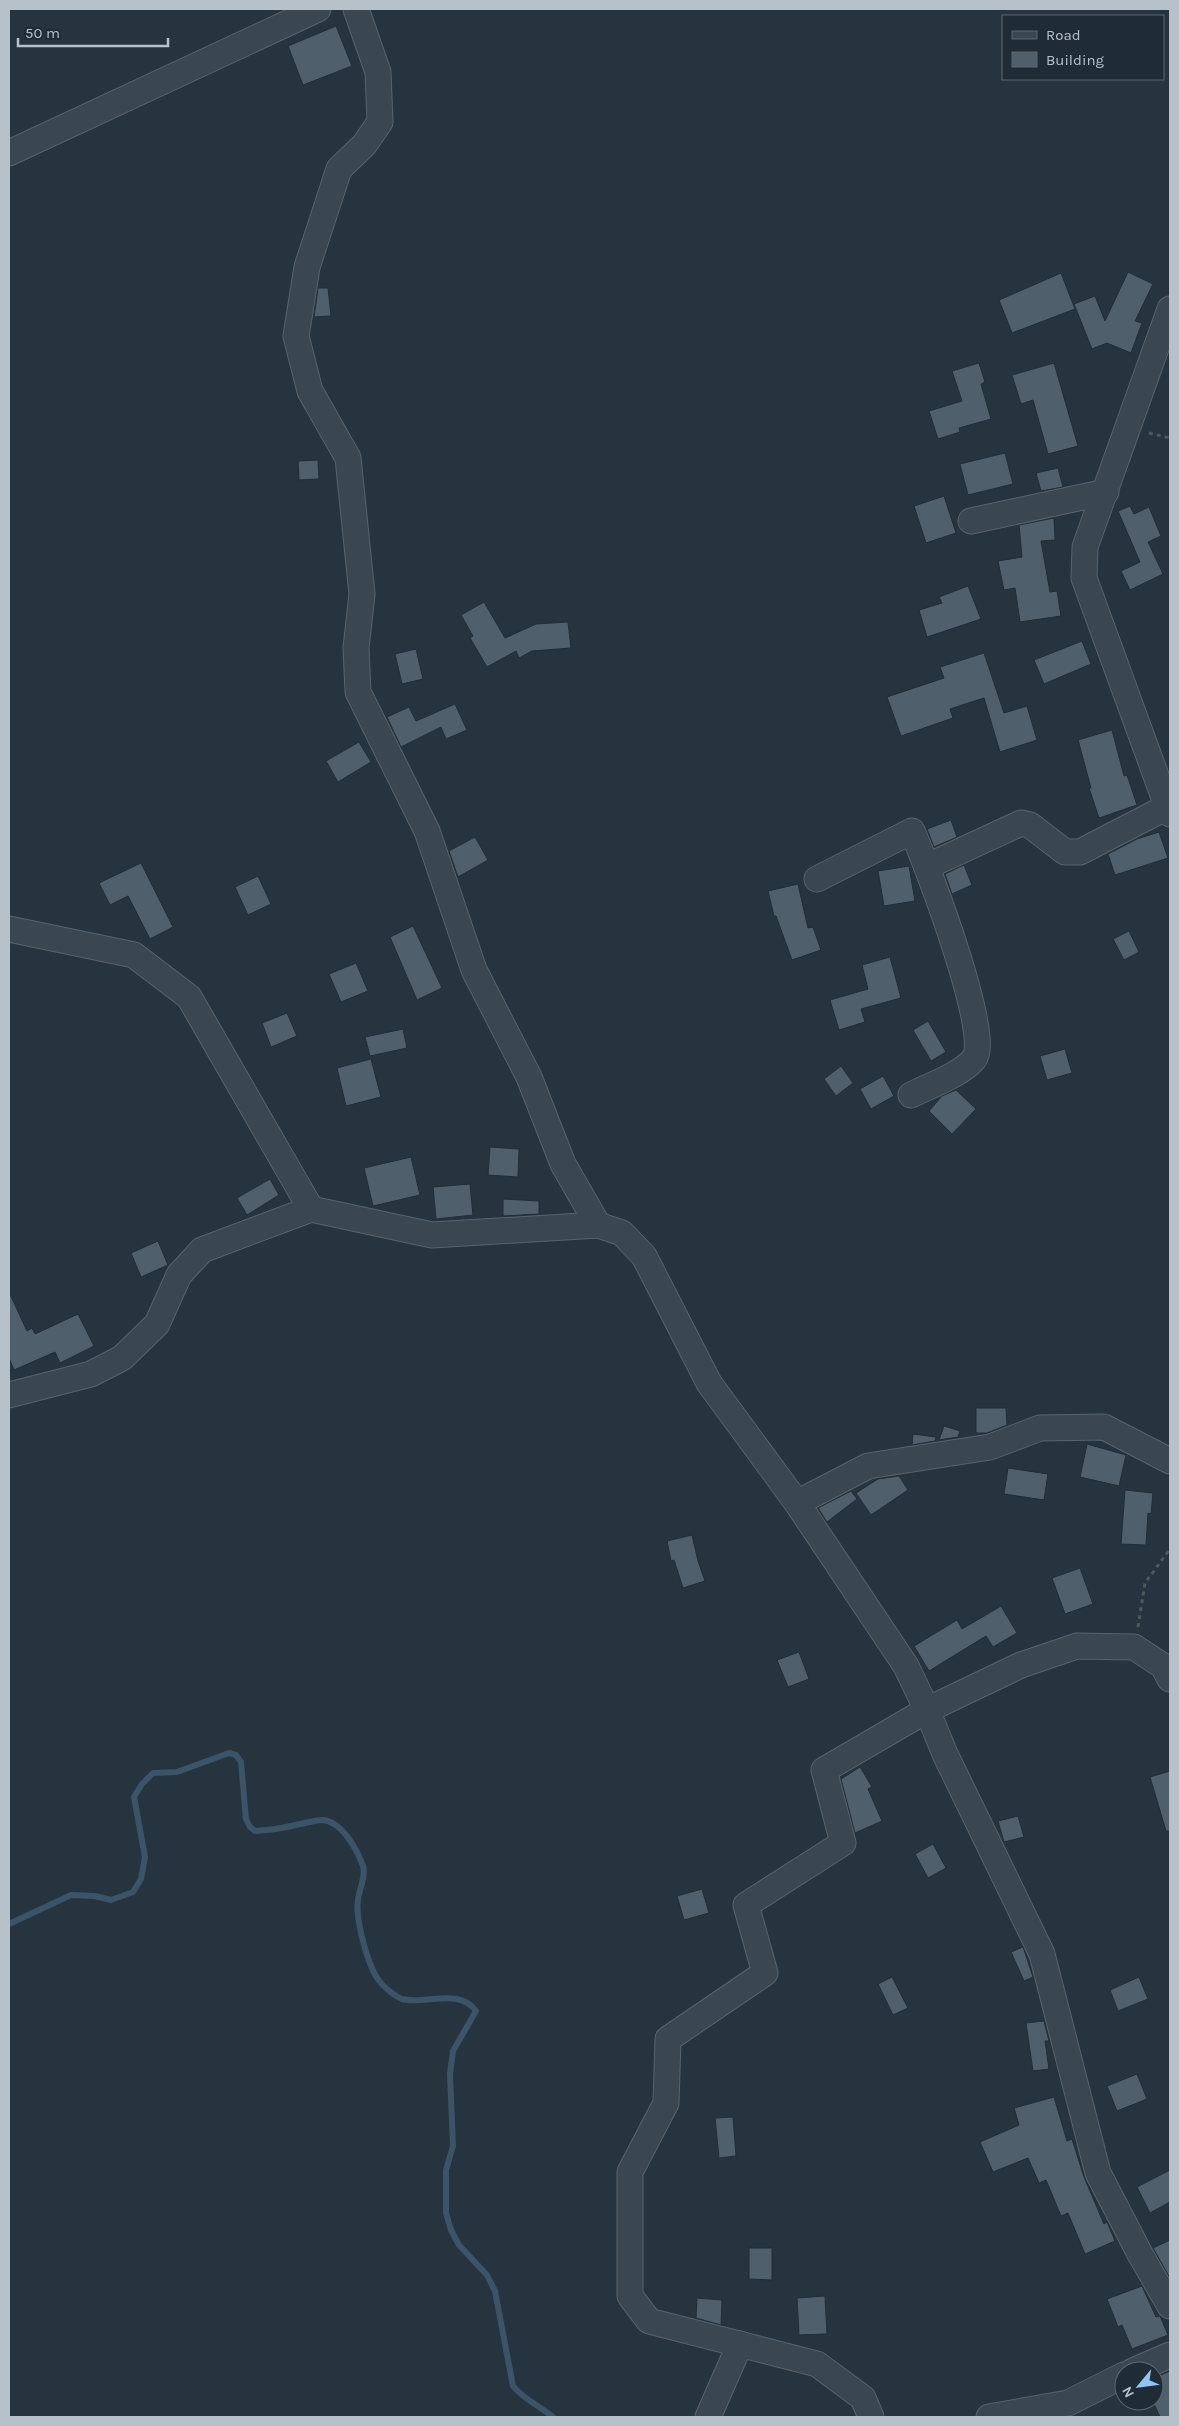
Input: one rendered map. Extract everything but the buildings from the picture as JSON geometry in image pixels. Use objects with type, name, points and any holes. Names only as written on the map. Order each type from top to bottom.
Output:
[{"type":"street","points":[[9,153],[318,9]]},
{"type":"street","points":[[356,9],[378,72],[380,122],[364,145],[339,169],[307,267],[296,336],[310,391],[348,458],[362,594],[356,648],[358,692],[427,831],[474,970],[530,1077],[563,1164],[598,1225]]},
{"type":"street","points":[[928,866],[1021,823],[1030,825],[1065,852],[1080,852],[1169,810],[1084,578],[1085,547],[1170,309]]},
{"type":"street","points":[[971,521],[1106,492]]},
{"type":"street","points":[[818,879],[912,831],[928,866],[967,987],[978,1033],[978,1051],[974,1059],[959,1071],[911,1094]]},
{"type":"street","points":[[9,929],[134,955],[189,997],[311,1209]]},
{"type":"street","points":[[9,1395],[90,1374],[122,1358],[157,1324],[178,1275],[202,1250],[311,1209],[432,1235],[598,1225],[622,1233],[644,1256],[709,1383],[798,1502],[906,1666],[945,1754],[1042,1954],[1098,2172],[1140,2254],[1168,2296]]},
{"type":"street","points":[[798,1502],[868,1466],[990,1447],[1040,1428],[1104,1427],[1170,1461]]},
{"type":"street","points":[[871,2417],[862,2398],[818,2364],[649,2321],[630,2296],[630,2172],[666,2103],[668,2039],[765,1973],[746,1905],[843,1843],[824,1770],[926,1710],[1021,1665],[1077,1646],[1134,1647],[1163,1666],[1170,1679]]},
{"type":"street","points":[[708,2417],[740,2344]]},
{"type":"street","points":[[1156,2361],[1170,2355]]},
{"type":"street","points":[[989,2417],[1068,2403],[1114,2380]]},
{"type":"path","points":[[1134,1647],[1145,1582],[1170,1549]]},
{"type":"waterway","points":[[9,1924],[71,1895],[95,1896],[111,1900],[133,1892],[141,1879],[145,1857],[134,1797],[142,1784],[153,1773],[177,1772],[229,1753],[236,1755],[241,1762],[246,1819],[250,1827],[255,1831],[278,1829],[323,1820],[330,1822],[342,1831],[353,1845],[363,1866],[363,1879],[358,1900],[358,1919],[367,1955],[381,1983],[402,1999],[451,1998],[469,2004],[476,2011],[453,2051],[450,2074],[453,2146],[446,2170],[446,2213],[451,2230],[459,2245],[487,2275],[495,2291],[513,2386],[522,2395],[553,2417]]}]
